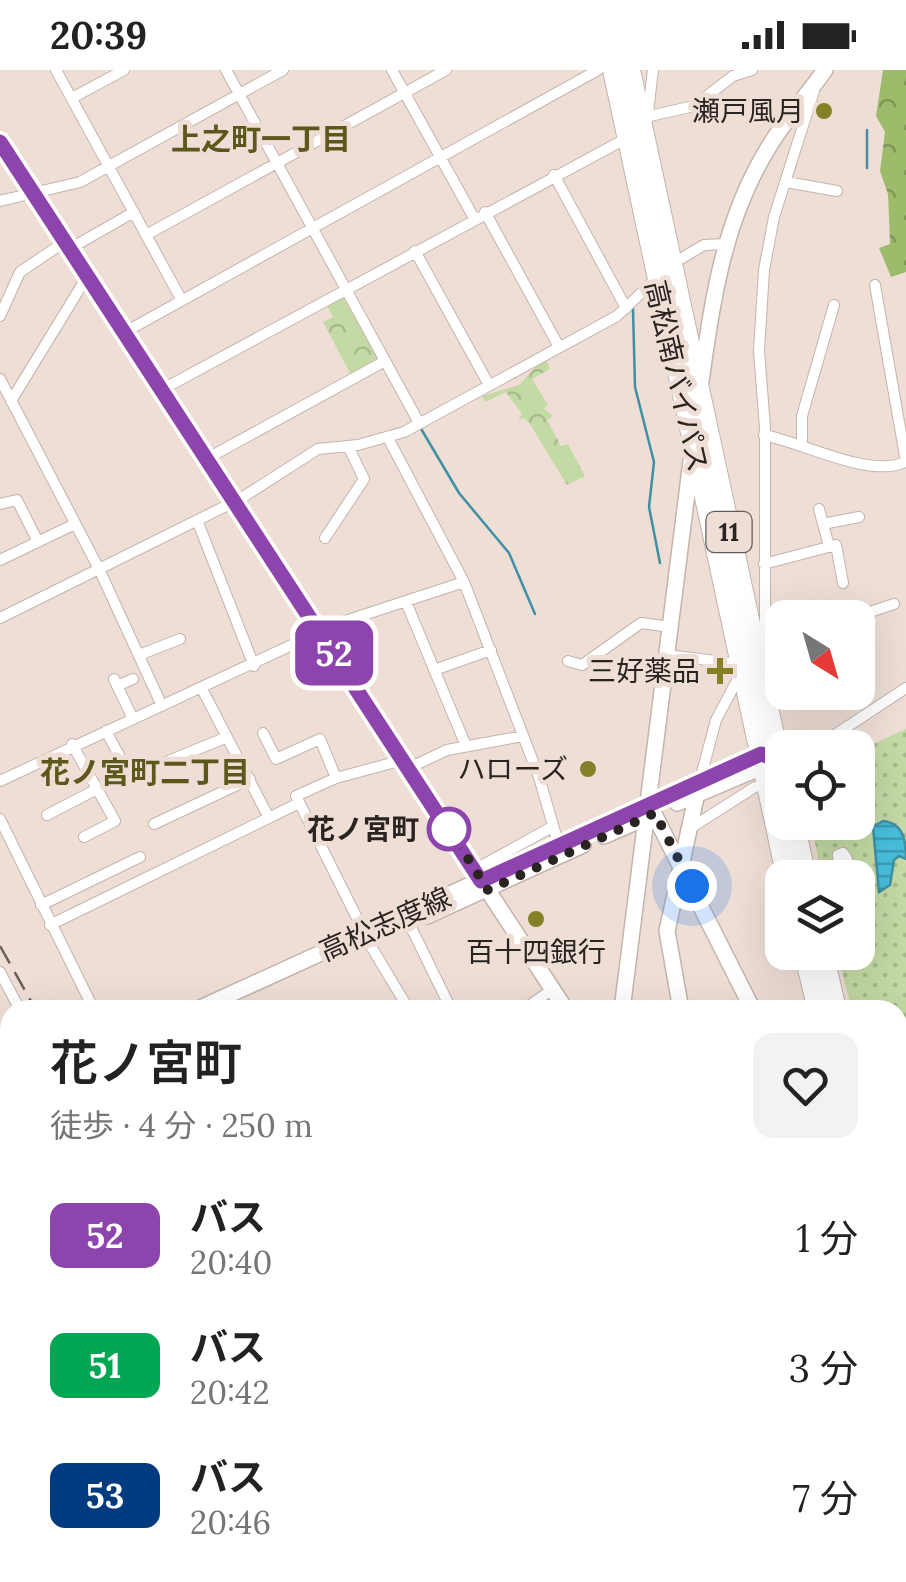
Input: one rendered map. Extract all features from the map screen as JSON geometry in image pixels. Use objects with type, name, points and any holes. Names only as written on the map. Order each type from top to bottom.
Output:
[{"type":"highway","name":"高松南バイパス","points":[[613,70],[640,127]]},
{"type":"highway","name":"高松南バイパス","points":[[630,70],[693,444],[765,731]]},
{"type":"highway","name":"高松南バイパス","points":[[663,273],[698,397],[746,662]]},
{"type":"highway","points":[[808,970],[816,1000]]},
{"type":"highway","points":[[826,970],[834,1000]]},
{"type":"main road","points":[[623,1000],[651,811],[713,290],[725,244],[760,162],[820,74]]},
{"type":"main road","points":[[0,142],[560,1000]]},
{"type":"main road","name":"高松志度線","points":[[227,1000],[407,919],[481,880],[561,850],[765,759]]},
{"type":"main road","points":[[679,1000],[666,931],[698,787]]},
{"type":"main road","points":[[651,811],[748,1000]]},
{"type":"street","points":[[56,70],[181,299]]},
{"type":"street","points":[[72,98],[124,70]]},
{"type":"street","points":[[226,70],[418,421]]},
{"type":"street","points":[[0,201],[74,184],[283,70]]},
{"type":"street","points":[[392,70],[440,156],[558,345]]},
{"type":"street","points":[[146,235],[446,70]]},
{"type":"street","points":[[125,332],[598,70]]},
{"type":"street","points":[[640,127],[654,70]]},
{"type":"street","points":[[163,389],[640,127],[694,106],[733,76],[752,70]]},
{"type":"street","points":[[698,787],[716,720],[746,662],[764,639],[764,435],[759,351],[764,270],[786,182],[820,74]]},
{"type":"street","points":[[554,175],[626,308]]},
{"type":"street","points":[[786,182],[837,191]]},
{"type":"street","points":[[0,316],[20,272],[134,212]]},
{"type":"street","points":[[0,618],[236,501],[318,449],[388,438],[626,308],[663,273],[704,245],[725,244]]},
{"type":"street","points":[[415,251],[489,385]]},
{"type":"street","points":[[12,401],[88,275]]},
{"type":"street","points":[[764,435],[802,442],[867,468],[904,463],[875,285]]},
{"type":"street","points":[[802,442],[802,416],[834,305]]},
{"type":"street","points":[[208,458],[386,361]]},
{"type":"street","points":[[0,378],[99,569],[162,706]]},
{"type":"street","points":[[388,438],[464,582],[523,736],[561,850]]},
{"type":"street","points":[[332,533],[354,486],[364,478],[348,446]]},
{"type":"street","points":[[0,504],[17,500],[38,542]]},
{"type":"street","points":[[820,509],[829,546]]},
{"type":"street","points":[[823,524],[859,517]]},
{"type":"street","points":[[197,520],[254,666]]},
{"type":"street","points":[[0,560],[75,524]]},
{"type":"street","points":[[764,564],[836,544],[843,583]]},
{"type":"street","points":[[0,780],[72,744],[254,666],[339,623],[464,582]]},
{"type":"street","points":[[406,602],[466,746]]},
{"type":"street","points":[[875,610],[894,604]]},
{"type":"street","points":[[568,662],[582,664],[641,624],[671,627]]},
{"type":"street","points":[[139,656],[180,639]]},
{"type":"street","points":[[434,670],[491,650]]},
{"type":"street","points":[[667,656],[746,662],[765,650]]},
{"type":"street","points":[[133,679],[115,683],[133,719]]},
{"type":"street","points":[[842,730],[906,688]]},
{"type":"street","points":[[202,689],[269,818]]},
{"type":"street","points":[[106,731],[120,757]]},
{"type":"street","points":[[263,733],[276,759],[320,739],[336,778]]},
{"type":"street","points":[[403,1000],[296,796],[336,778],[523,736]]},
{"type":"street","points":[[152,768],[225,738]]},
{"type":"street","points":[[72,744],[114,821],[84,836]]},
{"type":"street","points":[[154,824],[250,779]]},
{"type":"street","points":[[688,830],[754,787]]},
{"type":"street","points":[[46,815],[97,789]]},
{"type":"street","points":[[50,924],[297,804]]},
{"type":"street","points":[[0,818],[89,1000]]},
{"type":"street","points":[[481,880],[552,827]]},
{"type":"street","points":[[40,904],[140,857]]},
{"type":"street","points":[[407,919],[447,1000]]},
{"type":"street","points":[[0,972],[15,1000]]},
{"type":"street","points":[[538,1000],[553,990]]},
{"type":"green space","points":[[883,70],[906,70],[906,272],[891,277],[879,248],[890,244],[888,194],[880,171],[885,132],[876,116]]},
{"type":"green space","points":[[342,296],[379,357],[351,375],[323,322],[333,317],[326,304]]},
{"type":"green space","points":[[545,357],[550,369],[532,379],[548,405],[543,408],[553,416],[547,420],[561,446],[568,444],[585,476],[567,485],[530,424],[524,418],[518,420],[522,414],[506,392],[485,402],[482,396],[519,385]]},
{"type":"green space","points":[[906,729],[906,1000],[849,1000],[841,970],[875,970],[875,860],[819,860],[814,840],[875,840],[875,743]]},
{"type":"water","points":[[883,821],[900,829],[906,859],[899,856],[894,860],[890,885],[879,892],[874,840],[875,826]]},
{"type":"waterway","points":[[867,130],[867,168]]},
{"type":"waterway","points":[[633,309],[635,387],[654,462],[649,507],[660,563]]},
{"type":"waterway","points":[[420,427],[459,493],[509,553],[535,614]]},
{"type":"railway","points":[[0,946],[30,1000]]},
{"type":"bus line","name":"52","points":[[0,142],[481,881],[700,780],[765,755]]},
{"type":"place","name":"瀬戸風月","points":[[824,111]]},
{"type":"place","name":"三好薬品","points":[[720,671]]},
{"type":"place","name":"ハローズ","points":[[588,769]]},
{"type":"place","name":"花ノ宮町","points":[[449,829]]},
{"type":"place","name":"百十四銀行","points":[[536,919]]},
{"type":"district","name":"上之町一丁目","points":[[261,140]]},
{"type":"district","name":"花ノ宮町二丁目","points":[[145,773]]},
{"type":"route","points":[[449,829],[488,890],[655,813],[692,886]]}]
